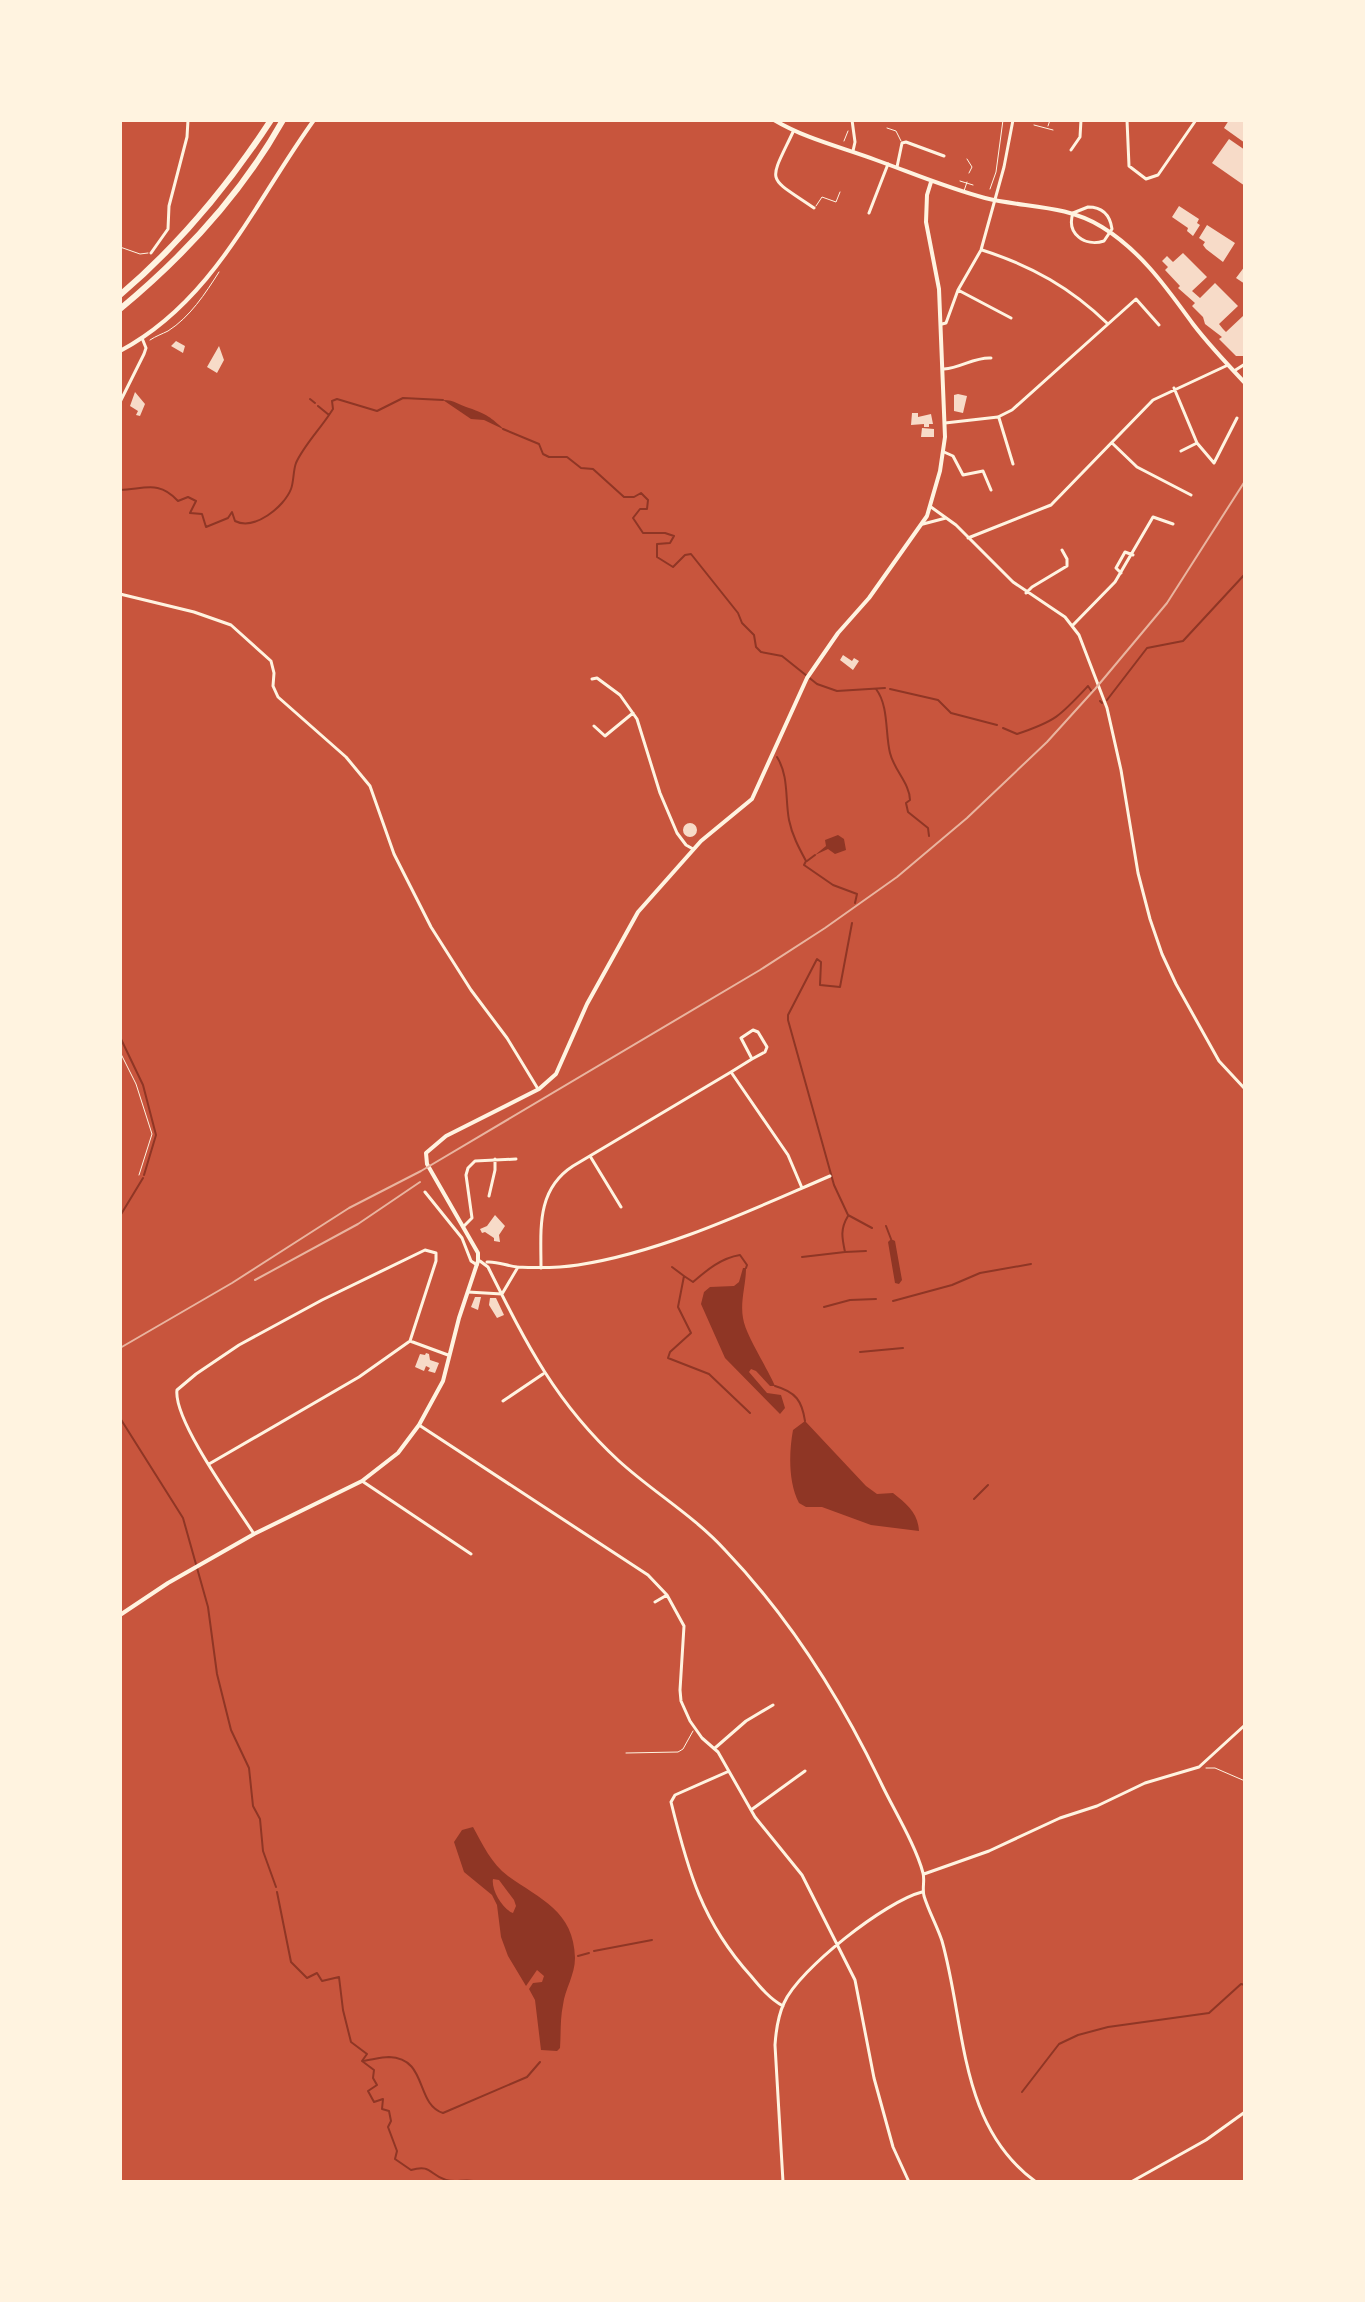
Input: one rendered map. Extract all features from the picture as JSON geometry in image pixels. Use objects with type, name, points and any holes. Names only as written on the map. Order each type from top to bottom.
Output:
[{"type":"highway","points":[[120,295],[194,224],[226,186],[271,120]]},
{"type":"highway","points":[[120,309],[197,238],[235,192],[283,120]]},
{"type":"street","points":[[151,253],[168,229],[172,189],[187,137],[188,120]]},
{"type":"street","points":[[120,351],[175,314],[209,278],[314,120]]},
{"type":"street","points":[[774,120],[793,132],[897,167],[931,182],[996,200],[1035,204],[1073,213],[1111,233],[1156,273],[1193,323],[1245,383]]},
{"type":"street","points":[[942,324],[946,323],[958,290],[981,250],[1003,173],[1013,120]]},
{"type":"street","points":[[1071,150],[1080,137],[1081,120]]},
{"type":"street","points":[[1127,120],[1129,166],[1146,179],[1158,175],[1196,120]]},
{"type":"street","points":[[852,123],[853,152]]},
{"type":"street","points":[[793,132],[779,159],[776,178],[781,187],[814,208]]},
{"type":"street","points":[[897,167],[902,143],[906,142],[944,156]]},
{"type":"street","points":[[869,213],[888,164]]},
{"type":"street","points":[[120,1615],[141,1599],[254,1534],[362,1481],[398,1453],[419,1425],[443,1381],[459,1318],[478,1263],[477,1249],[425,1158],[427,1151],[438,1141],[539,1089],[556,1074],[587,1004],[638,912],[693,849],[752,799],[808,676],[838,633],[869,598],[922,524],[931,506],[944,452],[945,423],[938,280],[926,222],[931,182]]},
{"type":"street","points":[[1088,207],[1099,208],[1110,219],[1111,233],[1104,241],[1093,244],[1085,242],[1072,230],[1073,213],[1088,207]]},
{"type":"street","points":[[981,250],[1023,264],[1049,277],[1108,324]]},
{"type":"street","points":[[958,290],[1011,318]]},
{"type":"street","points":[[945,423],[998,417],[1012,410],[1136,299],[1159,325]]},
{"type":"street","points":[[120,402],[144,354],[146,348],[142,338]]},
{"type":"street","points":[[944,369],[991,358]]},
{"type":"street","points":[[1234,371],[1245,364]]},
{"type":"street","points":[[968,538],[1051,505],[1145,406],[1174,388],[1228,365]]},
{"type":"street","points":[[1174,388],[1197,443],[1214,463],[1237,418]]},
{"type":"street","points":[[998,417],[1013,464]]},
{"type":"street","points":[[1111,441],[1137,467],[1191,495]]},
{"type":"street","points":[[1181,451],[1197,443]]},
{"type":"street","points":[[944,452],[953,456],[963,475],[983,471],[991,490]]},
{"type":"street","points":[[931,506],[1026,593],[1058,611],[1073,625],[1088,653],[1107,708],[1138,873],[1162,954],[1219,1061],[1245,1089]]},
{"type":"street","points":[[1073,625],[1106,593],[1121,573],[1153,517],[1173,524]]},
{"type":"street","points":[[922,524],[946,518]]},
{"type":"street","points":[[1026,593],[1067,566],[1062,550]]},
{"type":"street","points":[[1121,573],[1116,568],[1117,563],[1125,552],[1133,555]]},
{"type":"street","points":[[120,594],[194,612],[231,625],[271,661],[274,692],[346,757],[370,786],[394,854],[431,927],[539,1089]]},
{"type":"street","points":[[592,679],[597,678],[620,695],[634,712],[660,793],[677,833],[693,849]]},
{"type":"street","points":[[594,726],[605,736],[634,712]]},
{"type":"street","points":[[541,1268],[541,1214],[546,1197],[561,1174],[731,1072],[752,1059],[766,1050],[756,1030],[741,1038],[752,1059]]},
{"type":"street","points":[[731,1072],[790,1158],[802,1188]]},
{"type":"street","points":[[590,1156],[621,1207]]},
{"type":"street","points":[[489,1196],[495,1159]]},
{"type":"street","points":[[464,1226],[472,1218],[466,1175],[468,1168],[475,1161],[516,1159]]},
{"type":"street","points":[[425,1192],[463,1239],[471,1261],[541,1268],[581,1265],[645,1249],[830,1176]]},
{"type":"street","points":[[463,1239],[469,1236]]},
{"type":"street","points":[[209,1464],[359,1377],[410,1341],[436,1253],[425,1250],[322,1300],[221,1355],[177,1390],[176,1400],[200,1452],[254,1534]]},
{"type":"street","points":[[486,1263],[543,1374],[583,1424],[617,1459],[726,1550],[784,1620],[838,1698],[924,1874],[923,1892],[942,1942],[959,2028],[981,2113],[1003,2153],[1036,2182]]},
{"type":"street","points":[[502,1294],[519,1267]]},
{"type":"street","points":[[468,1292],[502,1294]]},
{"type":"street","points":[[410,1341],[450,1356]]},
{"type":"street","points":[[503,1401],[543,1374]]},
{"type":"street","points":[[419,1425],[648,1575],[667,1595],[684,1626],[680,1690],[686,1713],[695,1729],[715,1748],[751,1810],[802,1875],[858,1986],[876,2088],[896,2158],[909,2182]]},
{"type":"street","points":[[362,1481],[471,1554]]},
{"type":"street","points":[[655,1602],[667,1595]]},
{"type":"street","points":[[715,1748],[746,1721],[773,1705]]},
{"type":"street","points":[[924,1874],[989,1851],[1145,1783],[1199,1767],[1245,1725]]},
{"type":"street","points":[[751,1810],[805,1771]]},
{"type":"street","points":[[729,1772],[675,1795],[671,1802],[688,1869],[708,1915],[743,1967],[771,1999],[783,2006]]},
{"type":"street","points":[[783,2182],[775,2045],[777,2022],[783,2006],[804,1974],[838,1945],[909,1897],[923,1892]]},
{"type":"street","points":[[1131,2182],[1206,2140],[1245,2112]]},
{"type":"lane","points":[[990,189],[996,172],[1003,120]]},
{"type":"lane","points":[[1048,128],[1050,120]]},
{"type":"lane","points":[[1034,125],[1053,130]]},
{"type":"lane","points":[[887,128],[896,131],[902,143]]},
{"type":"lane","points":[[1002,133],[1011,134]]},
{"type":"lane","points":[[967,159],[972,167],[969,173]]},
{"type":"lane","points":[[996,172],[1003,173]]},
{"type":"lane","points":[[960,181],[973,185]]},
{"type":"lane","points":[[964,191],[966,182]]},
{"type":"lane","points":[[814,208],[822,197],[836,202],[840,192]]},
{"type":"lane","points":[[120,247],[140,254],[151,253]]},
{"type":"lane","points":[[626,1753],[678,1752],[695,1729]]},
{"type":"path","points":[[843,143],[852,123]]},
{"type":"path","points":[[120,1052],[136,1084],[152,1134],[139,1175]]},
{"type":"path","points":[[1199,1767],[1215,1768],[1245,1781]]},
{"type":"shaded area","points":[[443,400],[484,414],[505,430],[484,420],[471,419]]},
{"type":"shaded area","points":[[838,835],[844,839],[846,850],[835,854],[828,849],[815,855],[826,846],[825,840]]},
{"type":"shaded area","points":[[891,1239],[895,1241],[902,1280],[899,1284],[895,1283],[888,1242]]},
{"type":"shaded area","points":[[743,1268],[746,1268],[743,1318],[775,1386],[770,1386],[756,1371],[751,1369],[749,1372],[767,1393],[781,1395],[785,1408],[780,1414],[725,1358],[701,1304],[704,1292],[710,1287],[734,1286],[739,1282]]},
{"type":"shaded area","points":[[805,1421],[866,1486],[877,1494],[893,1493],[907,1505],[914,1514],[919,1531],[871,1525],[822,1507],[806,1507],[799,1503],[791,1476],[791,1448],[793,1430]]},
{"type":"shaded area","points":[[473,1827],[497,1865],[553,1908],[569,1929],[575,1964],[564,1999],[560,2048],[557,2051],[541,2050],[535,2000],[529,1989],[533,1983],[542,1982],[544,1976],[537,1970],[526,1986],[508,1956],[492,1895],[464,1872],[454,1842],[462,1830]],"holes":[[[493,1879],[499,1880],[514,1900],[516,1906],[513,1913],[501,1903],[496,1893]]]},
{"type":"building","points":[[1229,120],[1245,120],[1245,143],[1224,128]]},
{"type":"building","points":[[1229,139],[1245,150],[1245,186],[1212,163]]},
{"type":"building","points":[[1179,206],[1199,219],[1197,223],[1200,225],[1193,236],[1187,231],[1188,228],[1172,217]]},
{"type":"building","points":[[1207,225],[1235,243],[1223,262],[1206,249],[1203,245],[1205,242],[1199,238]]},
{"type":"building","points":[[1183,253],[1207,277],[1192,291],[1200,298],[1215,283],[1238,306],[1219,324],[1223,329],[1226,332],[1245,317],[1245,356],[1236,356],[1219,339],[1222,337],[1205,324],[1203,317],[1192,306],[1195,303],[1178,288],[1180,286],[1165,270],[1168,267],[1162,261],[1167,256],[1173,262]]},
{"type":"building","points":[[1245,266],[1245,284],[1236,278]]},
{"type":"building","points":[[176,341],[185,346],[183,353],[171,346]]},
{"type":"building","points":[[219,346],[224,360],[217,373],[207,367]]},
{"type":"building","points":[[135,392],[145,404],[140,416],[130,406]]},
{"type":"building","points":[[954,395],[967,396],[963,413],[954,411]]},
{"type":"building","points":[[912,413],[918,413],[918,417],[931,414],[933,424],[929,427],[924,427],[924,424],[911,425]]},
{"type":"building","points":[[922,428],[934,429],[934,437],[921,437]]},
{"type":"building","points":[[843,655],[852,661],[854,658],[859,661],[853,670],[840,660]]},
{"type":"building","points":[[690,823],[697,830],[690,837],[683,830]]},
{"type":"building","points":[[495,1215],[505,1226],[499,1235],[500,1242],[494,1241],[480,1229],[487,1226]]},
{"type":"building","points":[[475,1297],[481,1297],[478,1310],[471,1307]]},
{"type":"building","points":[[490,1298],[496,1298],[504,1315],[497,1318],[489,1305]]},
{"type":"building","points":[[426,1353],[430,1360],[439,1363],[435,1373],[428,1371],[430,1368],[426,1366],[424,1371],[415,1367],[420,1354]]},
{"type":"waterway","points":[[318,406],[329,415],[333,409],[332,401],[337,399],[377,411],[403,398],[443,400]]},
{"type":"waterway","points":[[310,399],[315,403]]},
{"type":"waterway","points":[[120,490],[151,487],[164,490],[178,501],[188,497],[196,501],[190,513],[202,514],[206,527],[228,518],[232,512],[235,521],[251,523],[268,516],[282,503],[292,486],[299,457],[329,415]]},
{"type":"waterway","points":[[503,429],[539,444],[543,454],[549,457],[567,457],[581,468],[593,469],[624,497],[641,493],[648,500],[647,509],[640,509],[633,518],[643,533],[674,536],[670,543],[657,544],[657,557],[673,567],[685,555],[691,554],[754,635],[756,647],[761,652],[782,656],[817,684],[837,691],[885,688]]},
{"type":"waterway","points":[[1107,700],[1147,648],[1183,641],[1245,574]]},
{"type":"waterway","points":[[1003,728],[1017,734],[1041,725],[1064,711],[1088,686],[1092,692]]},
{"type":"waterway","points":[[876,689],[885,711],[890,753],[909,794],[910,800],[906,803],[908,812],[928,828],[929,836]]},
{"type":"waterway","points":[[890,689],[938,700],[951,713],[997,725]]},
{"type":"waterway","points":[[777,757],[785,780],[790,826],[806,861],[804,865],[833,885],[857,894],[855,903]]},
{"type":"waterway","points":[[807,861],[815,855]]},
{"type":"waterway","points":[[852,923],[840,987],[820,985],[821,962],[817,959],[788,1020],[834,1185],[848,1215],[872,1228]]},
{"type":"waterway","points":[[120,1037],[143,1085],[156,1135],[144,1175]]},
{"type":"waterway","points":[[120,1216],[143,1178]]},
{"type":"waterway","points":[[848,1216],[842,1234],[845,1252],[866,1251]]},
{"type":"waterway","points":[[886,1226],[891,1239]]},
{"type":"waterway","points":[[802,1257],[845,1252]]},
{"type":"waterway","points":[[746,1268],[740,1255],[720,1262],[693,1282],[684,1276],[678,1307],[691,1333],[670,1352],[668,1358],[709,1374],[750,1413]]},
{"type":"waterway","points":[[893,1301],[952,1285],[980,1273],[1031,1264]]},
{"type":"waterway","points":[[672,1267],[684,1276]]},
{"type":"waterway","points":[[824,1307],[850,1300],[876,1299]]},
{"type":"waterway","points":[[860,1352],[903,1348]]},
{"type":"waterway","points":[[775,1386],[797,1398],[805,1421]]},
{"type":"waterway","points":[[120,1418],[183,1518],[208,1607],[217,1674],[231,1730],[249,1768],[263,1851],[276,1887]]},
{"type":"waterway","points":[[974,1499],[988,1485]]},
{"type":"waterway","points":[[277,1892],[291,1962],[307,1978],[317,1973],[322,1981],[339,1977],[351,2042],[367,2054],[362,2061],[374,2070],[373,2078],[377,2085],[368,2091],[374,2102],[383,2099],[382,2109],[389,2111],[391,2121],[388,2127],[397,2151],[395,2159],[411,2170],[427,2169],[446,2180],[478,2182]]},
{"type":"waterway","points":[[594,1951],[652,1940]]},
{"type":"waterway","points":[[578,1956],[589,1953]]},
{"type":"waterway","points":[[1022,2092],[1059,2044],[1108,2027],[1209,2013],[1241,1984],[1245,1985]]},
{"type":"waterway","points":[[363,2061],[386,2057],[401,2059],[416,2073],[428,2101],[443,2113],[527,2077],[540,2062]]},
{"type":"railway","points":[[120,1348],[232,1283],[349,1208],[421,1171],[760,970],[897,877],[967,818],[1047,742],[1095,689],[1167,603],[1245,481]]},
{"type":"railway","points":[[255,1280],[358,1224],[420,1182]]}]
